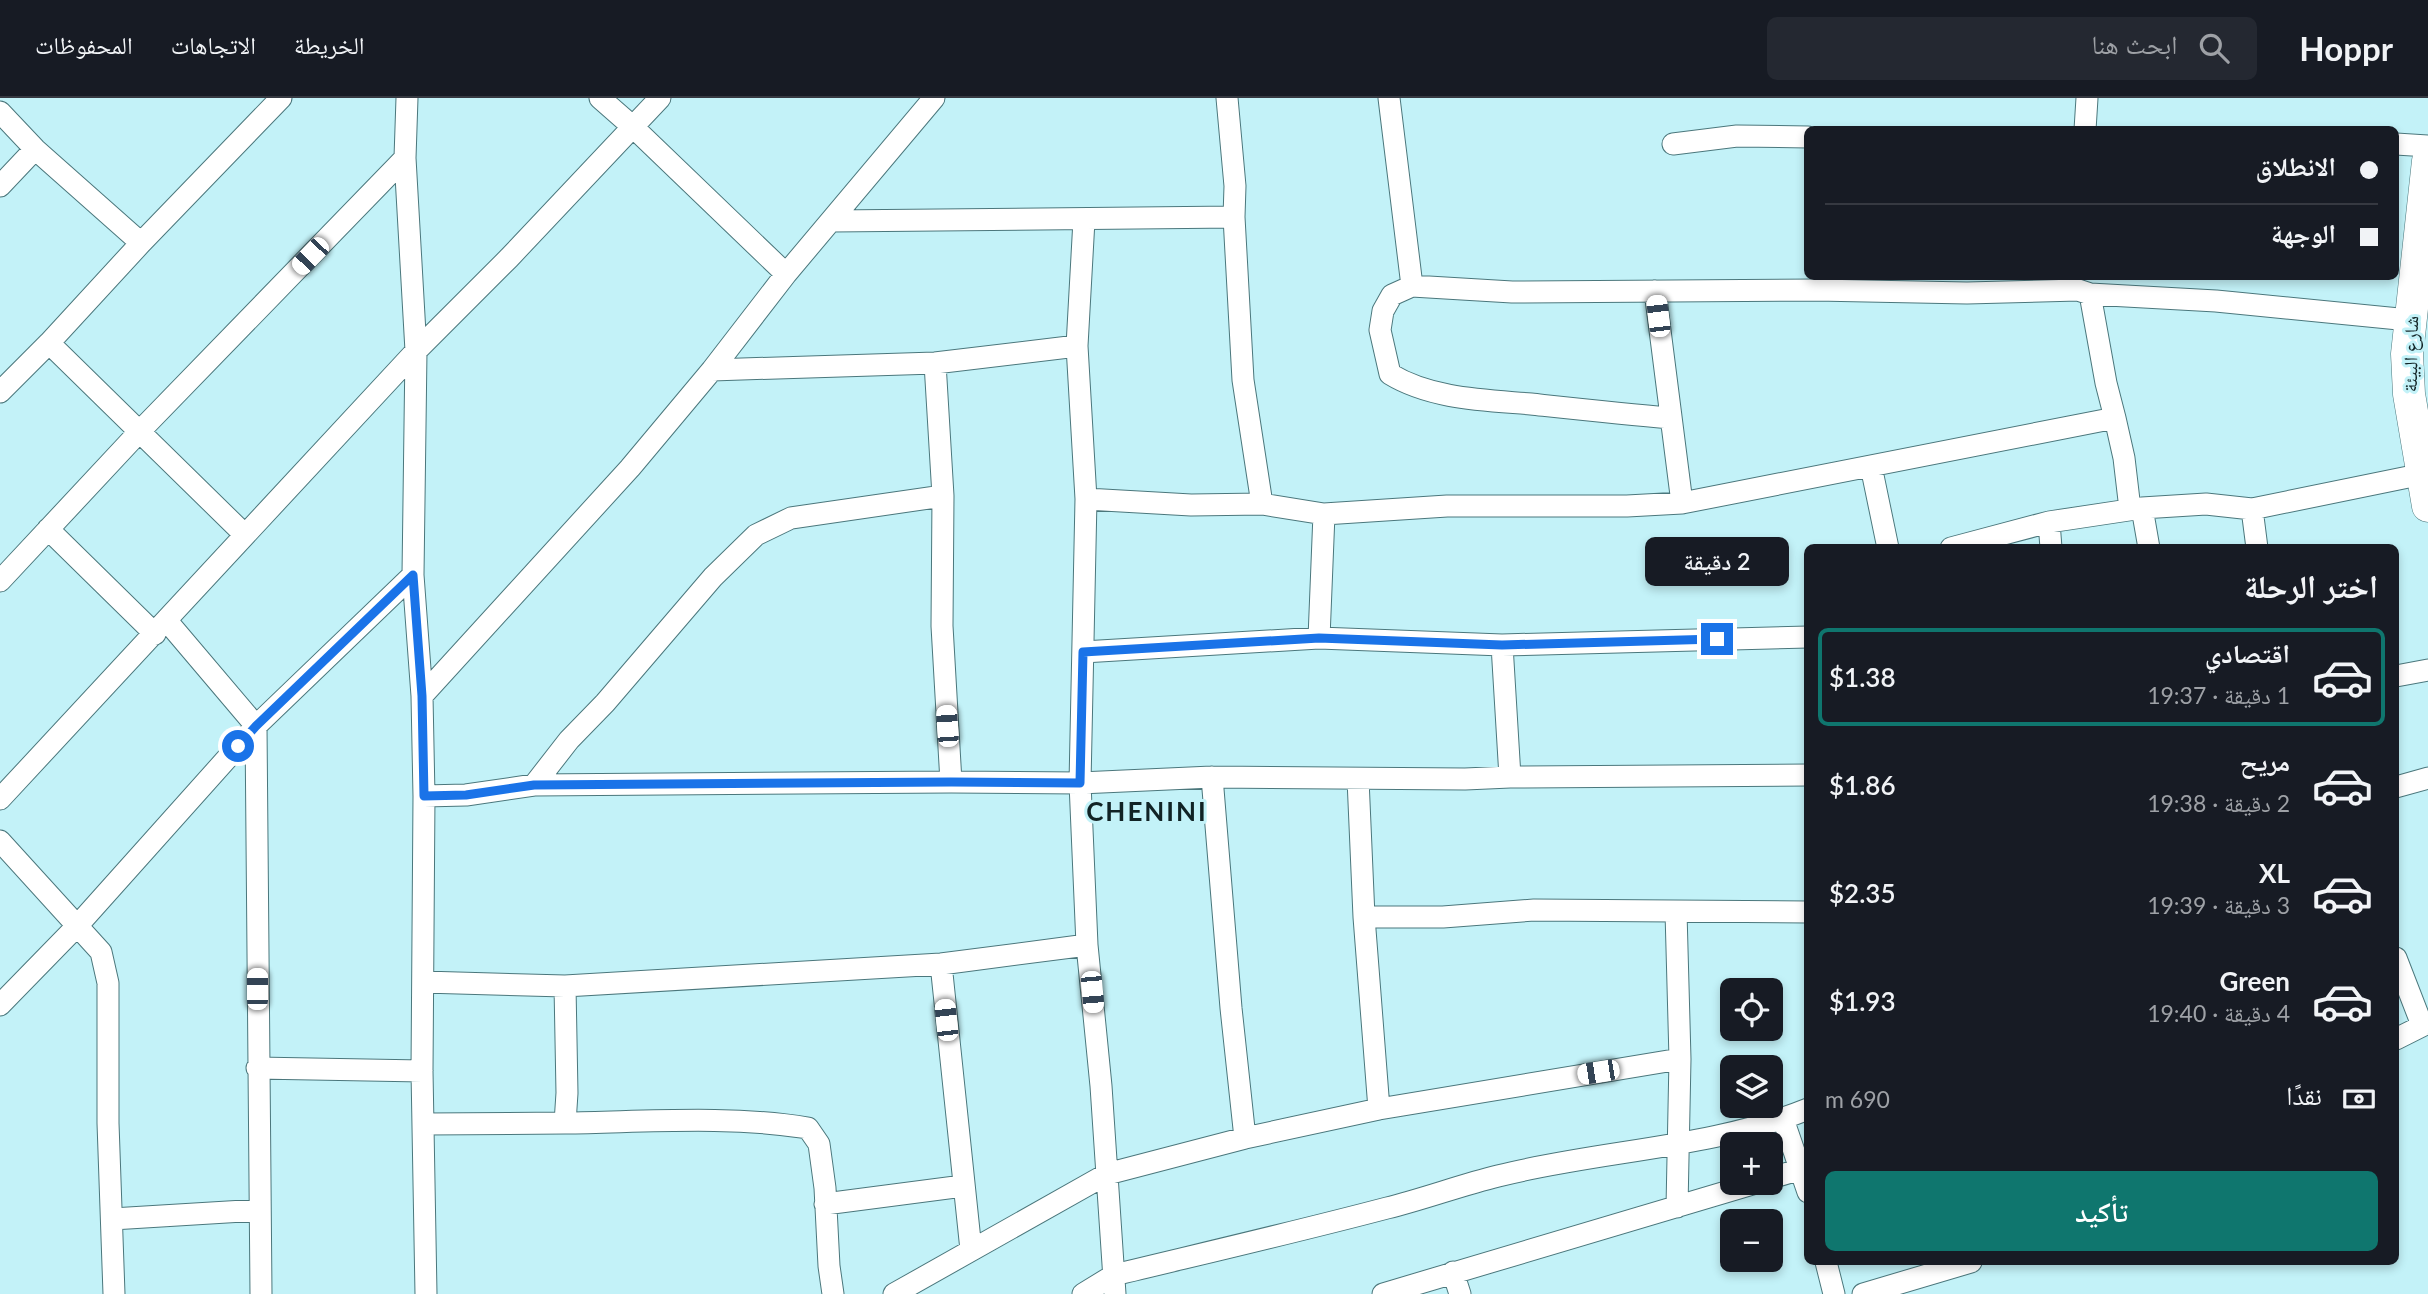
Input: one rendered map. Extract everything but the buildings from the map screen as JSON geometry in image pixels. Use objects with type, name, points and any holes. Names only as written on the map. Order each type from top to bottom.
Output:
[{"type":"street","points":[[407,98],[405,158],[416,351],[413,575],[422,696],[424,796],[422,1071],[426,1294]]},
{"type":"street","points":[[600,98],[786,274]]},
{"type":"street","points":[[0,799],[416,351],[509,258],[660,98]]},
{"type":"street","points":[[422,696],[630,468],[712,370],[786,274],[934,98]]},
{"type":"street","points":[[1227,98],[1235,186],[1234,217],[1242,380],[1262,504]]},
{"type":"street","points":[[1390,98],[1412,286]]},
{"type":"street","points":[[2085,126],[2087,98]]},
{"type":"street","points":[[0,391],[49,344],[277,99]]},
{"type":"street","points":[[0,111],[35,149],[141,243]]},
{"type":"street","points":[[1673,144],[1737,136],[1804,137]]},
{"type":"street","points":[[2399,145],[2428,146]]},
{"type":"street","points":[[0,186],[35,149]]},
{"type":"street","points":[[0,581],[139,431],[405,158]]},
{"type":"street","name":"شارع البيئة","points":[[2428,160],[2409,320],[2409,394],[2428,506]]},
{"type":"street","points":[[832,221],[1234,217]]},
{"type":"street","points":[[1084,220],[1077,346],[1086,499],[1080,783],[1087,945],[1115,1284]]},
{"type":"street","points":[[1671,418],[1495,401],[1449,395],[1408,385],[1390,374],[1381,330],[1383,311],[1392,295],[1412,286],[1512,292],[1816,290],[1967,293],[2082,287],[2409,320]]},
{"type":"street","points":[[2082,287],[2136,509],[2148,544]]},
{"type":"street","points":[[1655,291],[1682,503]]},
{"type":"street","points":[[49,344],[245,535]]},
{"type":"street","points":[[712,370],[935,363],[1077,346]]},
{"type":"street","points":[[935,363],[943,496],[942,626],[951,782]]},
{"type":"street","points":[[1086,499],[1191,505],[1262,504],[1324,514],[1447,506],[1627,506],[1682,503],[2115,418]]},
{"type":"street","points":[[1871,466],[1887,544]]},
{"type":"street","points":[[1966,544],[2049,522],[2136,509],[2206,504],[2252,509],[2423,474]]},
{"type":"street","points":[[534,785],[569,740],[656,645],[713,577],[756,535],[791,518],[943,496]]},
{"type":"street","points":[[2252,509],[2256,544]]},
{"type":"street","points":[[1319,638],[1324,514]]},
{"type":"street","points":[[2049,522],[2051,544]]},
{"type":"street","points":[[48,529],[161,628],[256,726],[261,1294]]},
{"type":"street","points":[[0,1005],[78,925],[256,726],[413,575]]},
{"type":"street","points":[[1083,652],[1319,638],[1502,645],[1804,637]]},
{"type":"street","points":[[1502,645],[1510,777]]},
{"type":"street","points":[[2399,675],[2428,670]]},
{"type":"street","points":[[424,796],[466,795],[534,785],[1080,783],[1212,777],[1465,779],[1804,775]]},
{"type":"street","points":[[1212,777],[1231,1008],[1245,1138]]},
{"type":"street","points":[[2399,786],[2428,778]]},
{"type":"street","points":[[1358,779],[1364,917],[1379,1109]]},
{"type":"street","points":[[0,841],[101,952],[108,983],[108,1123],[114,1294]]},
{"type":"street","points":[[1364,917],[1443,916],[1534,910],[1804,912]]},
{"type":"street","points":[[1676,912],[1680,1059],[1677,1207]]},
{"type":"street","points":[[423,982],[565,986],[941,964],[1087,945]]},
{"type":"street","points":[[941,964],[971,1250]]},
{"type":"street","points":[[2399,965],[2425,1024],[2399,1037]]},
{"type":"street","points":[[565,986],[565,1123]]},
{"type":"street","points":[[894,1294],[1107,1174],[1245,1138],[1379,1109],[1680,1059]]},
{"type":"street","points":[[257,1069],[422,1071]]},
{"type":"street","points":[[1083,1294],[1498,1176],[1588,1157],[1720,1137],[1804,1111]]},
{"type":"street","points":[[1783,1119],[1804,1166]]},
{"type":"street","points":[[425,1124],[717,1121],[780,1123],[808,1128],[819,1144],[833,1294]]},
{"type":"street","points":[[1783,1174],[1804,1168]]},
{"type":"street","points":[[825,1204],[963,1186]]},
{"type":"street","points":[[1382,1294],[1720,1194]]},
{"type":"street","points":[[112,1219],[259,1210]]},
{"type":"street","points":[[1826,1265],[1834,1294]]},
{"type":"street","points":[[1863,1294],[1961,1265]]},
{"type":"street","points":[[1453,1272],[1460,1294]]},
{"type":"district","name":"CHENINI","points":[[1147,811]]},
{"type":"route","points":[[238,746],[413,575],[422,696],[424,796],[466,795],[534,785],[1080,783],[1083,652],[1319,638],[1502,645],[1717,639]]}]
